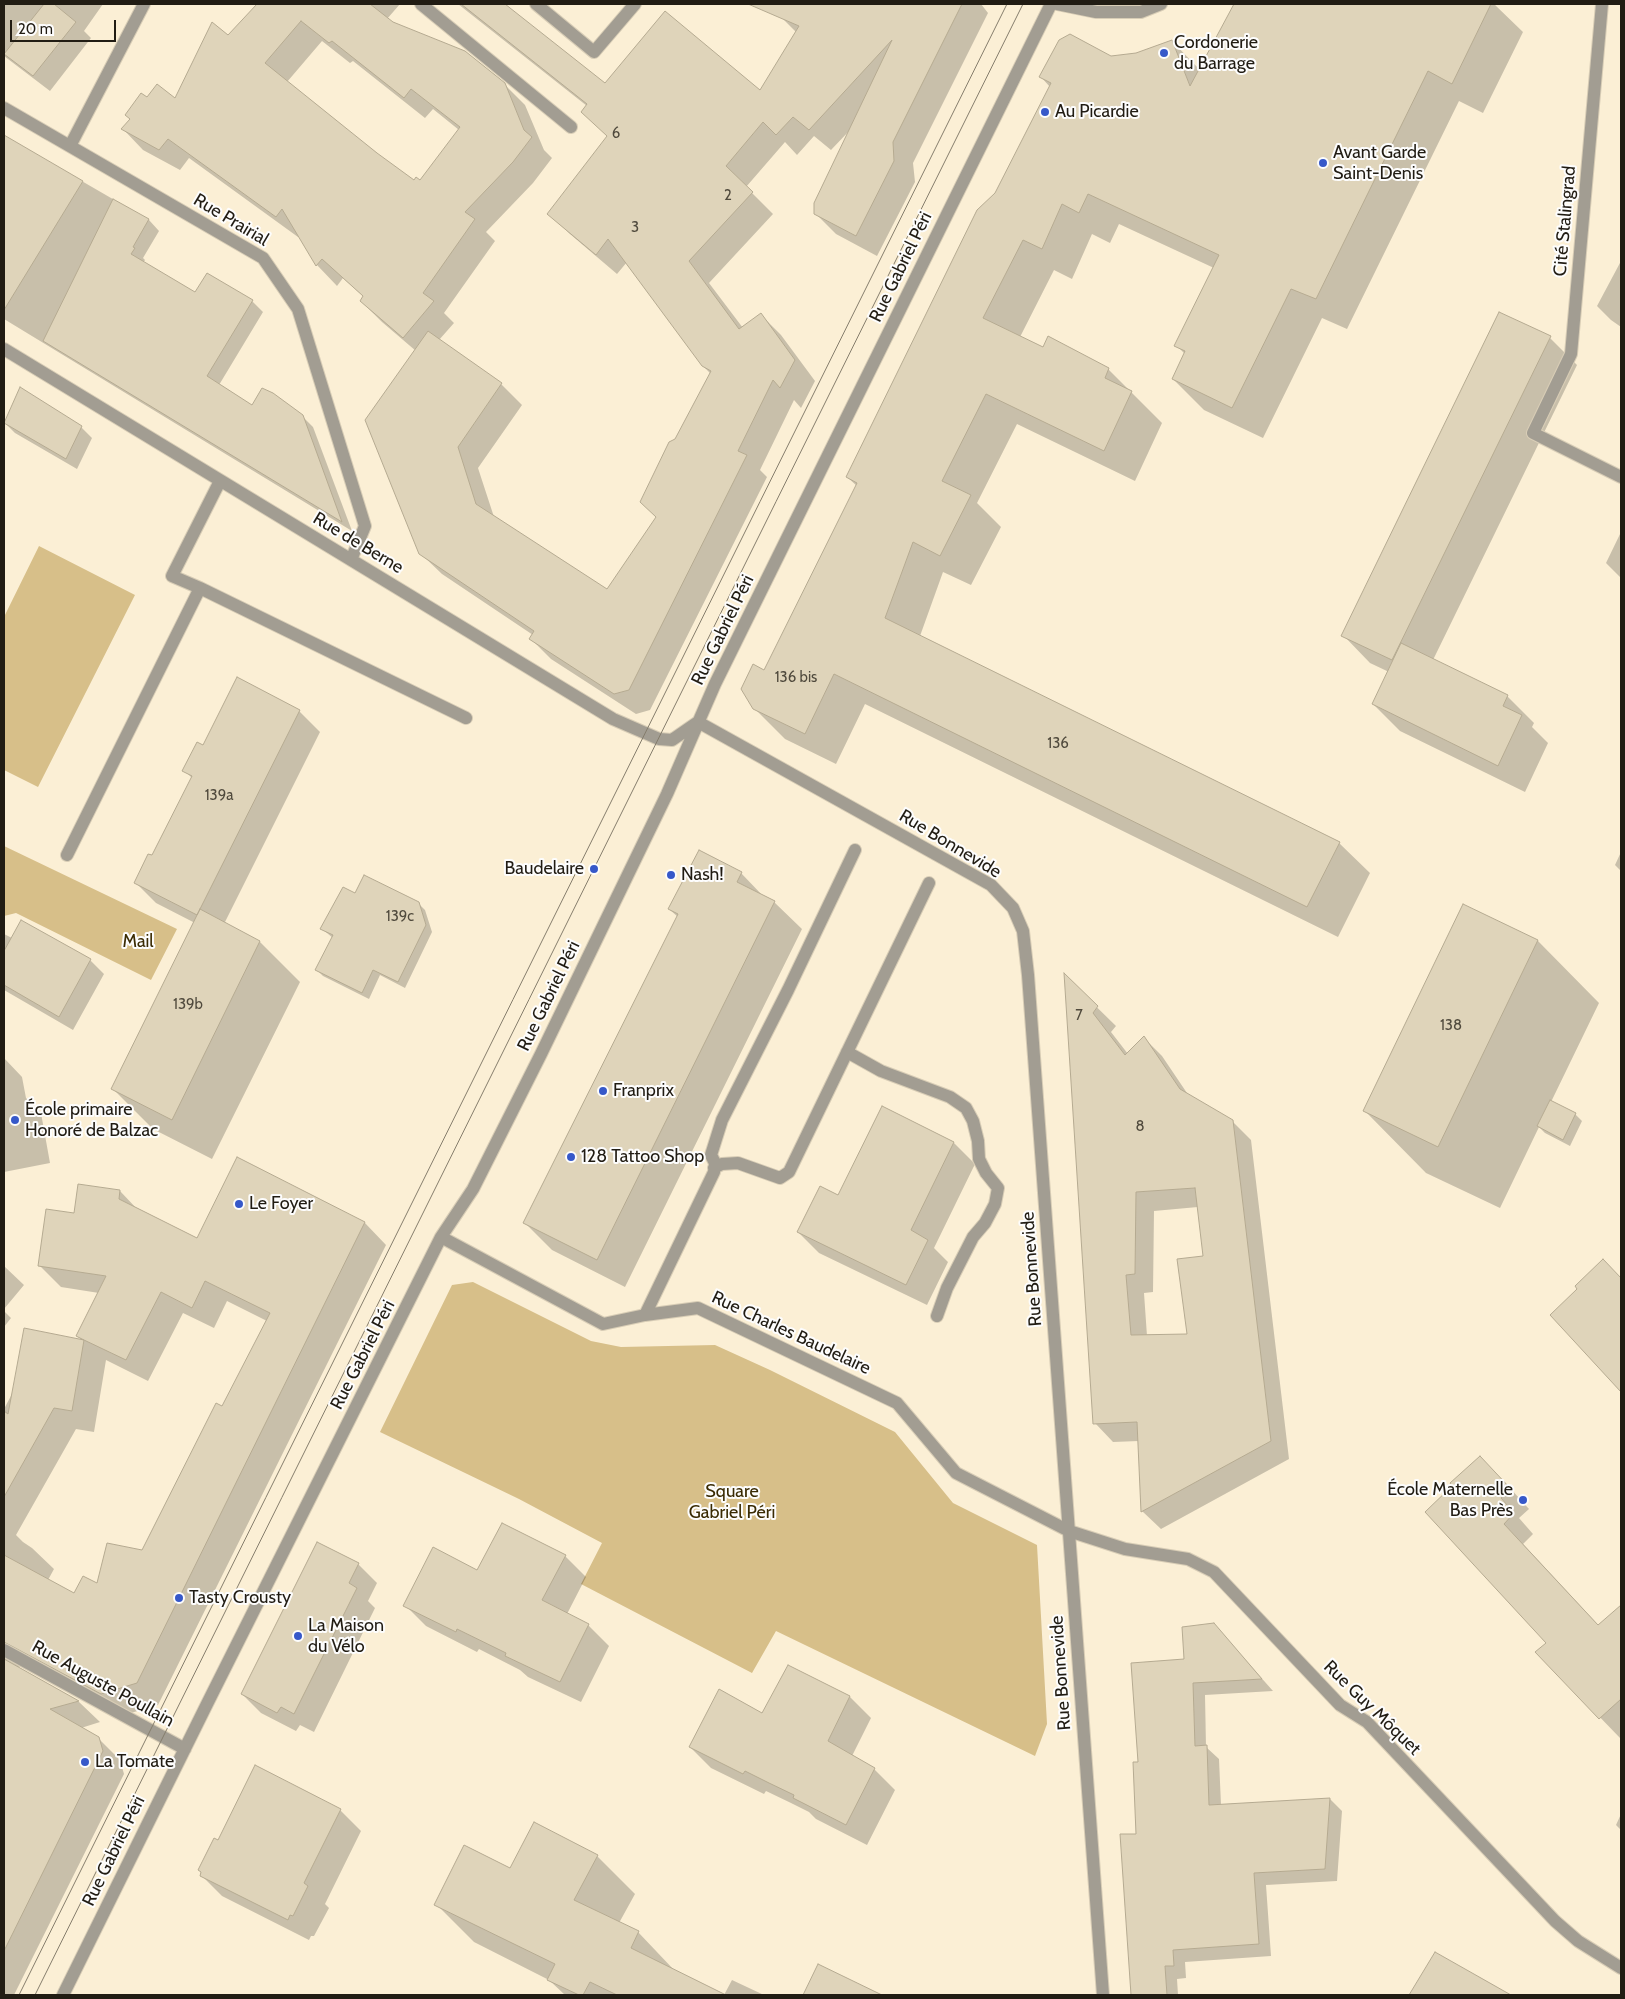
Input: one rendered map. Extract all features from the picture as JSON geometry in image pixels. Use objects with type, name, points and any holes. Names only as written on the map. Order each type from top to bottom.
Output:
[{"type":"street","points":[[70,146],[144,4]]},
{"type":"street","points":[[421,4],[571,127]]},
{"type":"street","points":[[536,4],[594,52],[635,4]]},
{"type":"street","name":"Rue Gabriel Péri","points":[[63,1995],[441,1237],[473,1189],[528,1079],[667,794],[698,722],[1051,4]]},
{"type":"street","points":[[1057,4],[1096,12],[1141,12],[1161,4]]},
{"type":"street","name":"Cité Stalingrad","points":[[1602,4],[1571,354],[1533,433],[1621,477]]},
{"type":"street","name":"Rue Prairial","points":[[4,108],[263,258],[298,309],[365,526],[351,560]]},
{"type":"street","name":"Rue de Berne","points":[[4,349],[613,719],[659,739],[672,740],[698,722]]},
{"type":"street","points":[[220,481],[172,576],[466,718]]},
{"type":"street","points":[[67,855],[200,588]]},
{"type":"street","name":"Rue Bonnevide","points":[[698,722],[991,885],[1013,908],[1023,930],[1028,975],[1103,1995]]},
{"type":"street","points":[[645,1315],[709,1183],[714,1168],[711,1155],[722,1120],[788,990],[855,850]]},
{"type":"street","points":[[714,1168],[722,1164],[738,1163],[780,1178],[789,1172],[929,883]]},
{"type":"street","points":[[847,1052],[866,1064],[950,1097],[966,1108],[973,1121],[978,1140],[979,1159],[986,1173],[998,1188],[995,1204],[985,1223],[973,1236],[947,1288],[937,1316]]},
{"type":"street","name":"Rue Charles Baudelaire","points":[[441,1237],[603,1324],[645,1315],[698,1308],[897,1403],[956,1473],[1068,1532]]},
{"type":"street","name":"Rue Guy Môquet","points":[[1068,1532],[1125,1549],[1188,1558],[1214,1572],[1340,1705],[1367,1722],[1550,1915],[1578,1941],[1621,1968]]},
{"type":"street","name":"Rue Auguste Poullain","points":[[4,1650],[185,1749]]},
{"type":"green space","points":[[39,546],[135,595],[38,787],[4,770],[4,617]]},
{"type":"green space","name":"Mail","points":[[4,846],[177,929],[151,980],[16,913],[4,916]]},
{"type":"green space","name":"Square Gabriel Péri","points":[[473,1282],[591,1341],[621,1347],[715,1345],[770,1370],[895,1432],[953,1503],[1037,1545],[1047,1724],[1035,1756],[776,1631],[752,1673],[581,1584],[602,1543],[519,1499],[380,1432],[452,1285]]},
{"type":"building","points":[[44,4],[54,4],[76,22],[33,76],[4,54]]},
{"type":"building","points":[[257,4],[370,4],[393,22],[465,51],[505,83],[524,130],[532,137],[513,162],[465,212],[475,219],[423,293],[434,301],[403,338],[360,301],[363,296],[322,259],[316,266],[282,209],[276,217],[168,139],[159,150],[121,129],[130,119],[125,115],[141,93],[147,97],[157,84],[175,98],[212,22],[228,35]],"holes":[[[301,21],[329,43],[332,41],[404,98],[411,89],[460,127],[420,180],[416,177],[414,180],[377,153],[265,63]]]},
{"type":"building","points":[[461,4],[505,4],[605,83],[665,11],[760,90],[799,26],[748,4],[962,4],[893,142],[894,161],[856,236],[814,214],[814,203],[892,40],[809,130],[793,117],[776,135],[763,122],[726,166],[753,192],[689,261],[739,329],[761,313],[795,360],[780,388],[773,380],[738,451],[747,455],[629,690],[614,694],[529,639],[534,631],[419,554],[365,420],[428,331],[502,383],[458,447],[476,504],[607,589],[656,517],[640,502],[669,442],[675,439],[711,371],[702,366],[608,239],[596,255],[547,214],[607,136],[581,112],[587,104]]},
{"type":"building","points":[[1234,4],[1491,4],[1452,84],[1428,71],[1316,299],[1291,289],[1232,408],[1172,379],[1185,351],[1174,346],[1219,255],[1088,194],[1079,213],[1062,204],[1042,249],[1023,240],[983,318],[1043,347],[1048,336],[1109,368],[1105,378],[1132,391],[1104,451],[986,394],[942,481],[971,495],[940,556],[913,542],[885,618],[1340,842],[1307,907],[834,674],[805,734],[753,709],[741,689],[753,664],[764,670],[857,483],[846,477],[977,210],[995,193],[1051,83],[1039,77],[1059,40],[1070,34],[1111,56],[1136,53],[1172,40],[1190,86]]},
{"type":"building","points":[[4,135],[83,181],[4,310]]},
{"type":"building","points":[[113,199],[149,219],[131,254],[195,292],[207,273],[253,300],[207,376],[252,405],[262,388],[273,393],[303,415],[342,522],[43,341]]},
{"type":"building","points":[[1499,312],[1551,336],[1392,660],[1341,636]]},
{"type":"building","points":[[20,387],[82,426],[66,459],[4,423]]},
{"type":"building","points":[[1401,643],[1508,695],[1503,706],[1522,715],[1498,766],[1372,704]]},
{"type":"building","points":[[237,677],[300,710],[197,915],[134,883],[148,854],[152,855],[192,776],[182,771],[197,742],[203,745]]},
{"type":"building","points":[[699,850],[742,872],[737,882],[775,901],[597,1260],[523,1223],[678,914],[668,909]]},
{"type":"building","points":[[364,875],[419,902],[426,925],[398,982],[373,970],[362,993],[315,970],[333,935],[320,929],[343,887],[355,893]]},
{"type":"building","points":[[1463,904],[1538,940],[1438,1147],[1363,1111]]},
{"type":"building","points":[[200,909],[260,941],[172,1120],[111,1089]]},
{"type":"building","points":[[21,920],[91,959],[59,1017],[4,985],[4,951]]},
{"type":"building","points":[[1064,973],[1098,1006],[1093,1013],[1125,1055],[1144,1036],[1180,1089],[1233,1120],[1271,1441],[1141,1512],[1137,1422],[1093,1424]],"holes":[[[1195,1188],[1203,1256],[1177,1259],[1187,1334],[1131,1335],[1126,1275],[1135,1274],[1136,1192]]]},
{"type":"building","points":[[1550,1100],[1576,1113],[1563,1140],[1537,1126]]},
{"type":"building","points":[[882,1106],[954,1142],[911,1230],[928,1240],[906,1285],[797,1232],[820,1186],[838,1195]]},
{"type":"building","points":[[237,1157],[365,1222],[137,1683],[101,1694],[4,1642],[4,1555],[74,1593],[83,1576],[97,1583],[107,1543],[142,1550],[216,1403],[222,1406],[270,1313],[205,1281],[192,1308],[161,1292],[126,1360],[76,1336],[106,1276],[38,1266],[46,1209],[74,1213],[78,1184],[120,1190],[119,1199],[197,1238]]},
{"type":"building","points":[[1603,1259],[1621,1278],[1621,1392],[1550,1315],[1577,1289],[1575,1286]]},
{"type":"building","points":[[24,1328],[84,1340],[72,1411],[54,1408],[4,1497],[4,1411],[8,1414]]},
{"type":"building","points":[[1480,1456],[1510,1488],[1501,1498],[1514,1513],[1504,1524],[1598,1625],[1621,1605],[1621,1699],[1599,1719],[1535,1652],[1546,1643],[1425,1512],[1452,1486],[1450,1483]]},
{"type":"building","points":[[502,1523],[566,1555],[542,1600],[589,1624],[560,1682],[505,1656],[506,1653],[457,1629],[456,1632],[403,1606],[433,1547],[477,1570]]},
{"type":"building","points":[[317,1542],[359,1563],[349,1583],[357,1588],[294,1714],[281,1707],[277,1713],[241,1694]]},
{"type":"building","points":[[1214,1623],[1262,1679],[1193,1683],[1195,1746],[1207,1745],[1209,1805],[1330,1798],[1325,1869],[1254,1873],[1259,1944],[1173,1950],[1174,1966],[1165,1966],[1167,1995],[1131,1995],[1120,1834],[1136,1834],[1133,1762],[1138,1762],[1131,1663],[1184,1659],[1182,1627]]},
{"type":"building","points":[[4,1659],[79,1701],[50,1709],[99,1737],[103,1751],[4,1951]]},
{"type":"building","points":[[788,1665],[850,1696],[828,1741],[875,1768],[846,1825],[793,1798],[794,1795],[745,1771],[743,1774],[689,1747],[719,1689],[762,1713]]},
{"type":"building","points":[[255,1765],[341,1809],[304,1883],[308,1886],[293,1916],[290,1915],[288,1920],[200,1876],[201,1872],[198,1870],[214,1838],[218,1840]]},
{"type":"building","points":[[534,1822],[598,1855],[574,1900],[639,1931],[631,1948],[726,1995],[617,1995],[590,1982],[583,1995],[579,1995],[547,1980],[555,1964],[434,1905],[464,1845],[510,1868]]},
{"type":"building","points":[[1435,1952],[1511,1995],[1409,1995]]},
{"type":"building","points":[[818,1964],[882,1995],[803,1995]]},
{"type":"tram line","points":[[19,1995],[1007,4]]},
{"type":"tram line","points":[[35,1995],[1023,4]]},
{"type":"place","name":"Cordonerie du Barrage","points":[[1164,53]]},
{"type":"place","name":"Au Picardie","points":[[1045,112]]},
{"type":"place","name":"Avant Garde Saint-Denis","points":[[1323,163]]},
{"type":"place","name":"Baudelaire","points":[[594,869]]},
{"type":"place","name":"Nash!","points":[[671,875]]},
{"type":"place","name":"Franprix","points":[[603,1091]]},
{"type":"place","name":"École primaire Honoré de Balzac","points":[[15,1120]]},
{"type":"place","name":"128 Tattoo Shop","points":[[571,1157]]},
{"type":"place","name":"Le Foyer","points":[[239,1204]]},
{"type":"place","name":"École Maternelle Bas Près","points":[[1523,1500]]},
{"type":"place","name":"Tasty Crousty","points":[[179,1598]]},
{"type":"place","name":"La Maison du Vélo","points":[[298,1636]]},
{"type":"place","name":"La Tomate","points":[[85,1762]]}]
